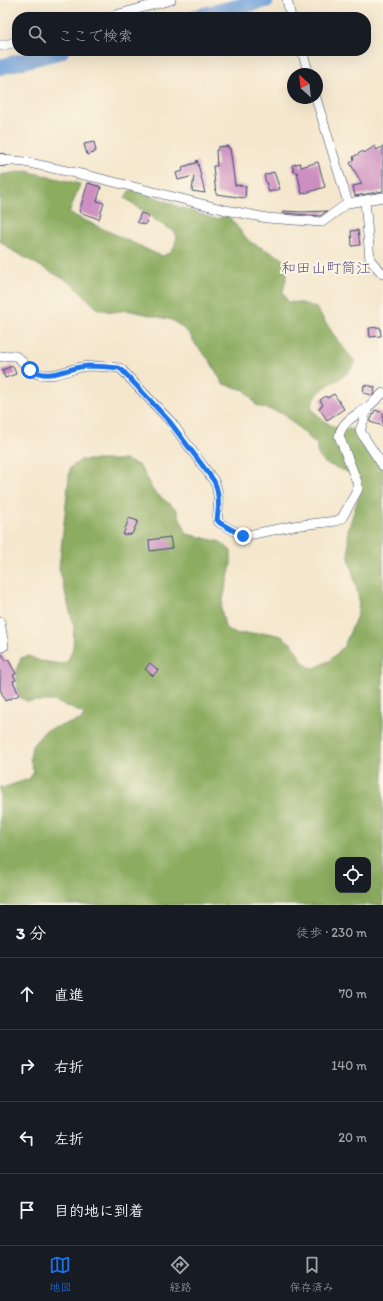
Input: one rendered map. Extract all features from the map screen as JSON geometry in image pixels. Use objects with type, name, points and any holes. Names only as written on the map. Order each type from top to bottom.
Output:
[{"type":"street","points":[[127,12],[171,0]]},
{"type":"street","points":[[0,46],[12,43]]},
{"type":"street","points":[[304,56],[307,68]]},
{"type":"street","points":[[318,104],[348,203]]},
{"type":"street","points":[[1,160],[25,162],[94,177],[226,210],[267,218],[322,222],[348,203],[383,197]]},
{"type":"street","points":[[365,200],[370,260],[383,274]]},
{"type":"street","points":[[0,357],[10,354],[17,356],[30,370],[39,374],[53,374],[87,366],[119,368],[122,370],[170,422],[214,481],[218,488],[219,506],[217,520],[243,536],[293,526],[336,521],[342,518],[358,489],[357,482],[339,436],[340,429],[345,422],[368,407],[383,393]]},
{"type":"street","points":[[368,407],[360,431],[383,466]]},
{"type":"street","points":[[0,622],[4,646],[0,648]]},
{"type":"green space","points":[[26,171],[80,184],[69,213],[161,256],[171,252],[177,236],[174,231],[161,224],[125,198],[129,191],[136,189],[179,207],[215,219],[228,216],[250,242],[282,258],[286,263],[288,270],[283,292],[288,302],[302,303],[316,308],[338,341],[355,362],[346,374],[327,386],[315,397],[311,406],[319,417],[330,425],[357,432],[383,469],[383,905],[0,905],[0,786],[2,788],[29,779],[34,772],[30,759],[32,746],[46,730],[81,720],[85,714],[54,701],[27,701],[21,698],[18,691],[16,670],[21,658],[28,656],[40,661],[62,664],[68,661],[73,648],[74,627],[59,568],[70,468],[81,460],[126,460],[140,466],[153,491],[176,509],[187,534],[221,542],[231,551],[231,565],[221,608],[225,627],[231,632],[239,634],[268,633],[281,636],[293,645],[303,662],[309,667],[315,668],[329,661],[344,646],[358,613],[359,599],[349,558],[348,530],[361,490],[350,473],[325,463],[317,452],[317,445],[284,414],[257,406],[245,390],[223,384],[210,361],[196,345],[189,333],[172,320],[127,310],[112,312],[98,309],[71,283],[13,251],[0,241],[0,175]]},
{"type":"building","points":[[94,142],[96,151],[87,155],[84,144]]},
{"type":"building","points":[[228,146],[228,148],[230,148],[235,185],[246,186],[245,198],[216,194],[213,166],[217,166],[216,150],[218,150],[218,147]]},
{"type":"building","points":[[375,146],[377,150],[383,146],[383,191],[355,196],[353,186],[362,184],[350,163],[354,160],[353,157],[363,151],[364,153]]},
{"type":"building","points":[[197,160],[205,193],[192,191],[194,176],[178,180],[176,173],[183,171],[182,167],[196,163]]},
{"type":"building","points":[[318,162],[325,187],[302,194],[297,172],[294,172],[292,165],[300,163],[301,167]]},
{"type":"building","points":[[274,172],[280,189],[269,192],[264,175]]},
{"type":"building","points":[[88,183],[101,187],[97,201],[104,203],[99,219],[79,212]]},
{"type":"building","points":[[284,211],[327,211],[320,216],[283,213]]},
{"type":"building","points":[[141,213],[149,216],[145,225],[137,222]]},
{"type":"building","points":[[358,230],[360,245],[352,246],[351,231]]},
{"type":"building","points":[[380,327],[381,336],[370,337],[369,328]]},
{"type":"building","points":[[13,366],[16,374],[5,378],[2,370]]},
{"type":"building","points":[[364,385],[375,387],[373,395],[363,393]]},
{"type":"building","points":[[334,394],[344,409],[327,420],[319,408],[323,405],[320,400],[326,396],[327,398]]},
{"type":"building","points":[[375,410],[383,413],[383,426],[370,422]]},
{"type":"building","points":[[129,518],[138,521],[132,534],[123,535]]},
{"type":"building","points":[[170,537],[172,548],[150,551],[149,540]]},
{"type":"building","points":[[0,654],[2,654],[6,661],[8,659],[16,674],[13,675],[16,680],[13,681],[19,695],[5,701],[0,689]]},
{"type":"building","points":[[150,663],[158,670],[153,676],[145,669]]},
{"type":"waterway","points":[[217,12],[266,0]]},
{"type":"waterway","points":[[0,67],[42,56]]},
{"type":"district","name":"和田山町筒江","points":[[326,268]]},
{"type":"route","points":[[30,370],[39,374],[53,374],[87,366],[119,368],[122,370],[170,422],[214,481],[218,488],[219,506],[217,520],[243,536]]}]
